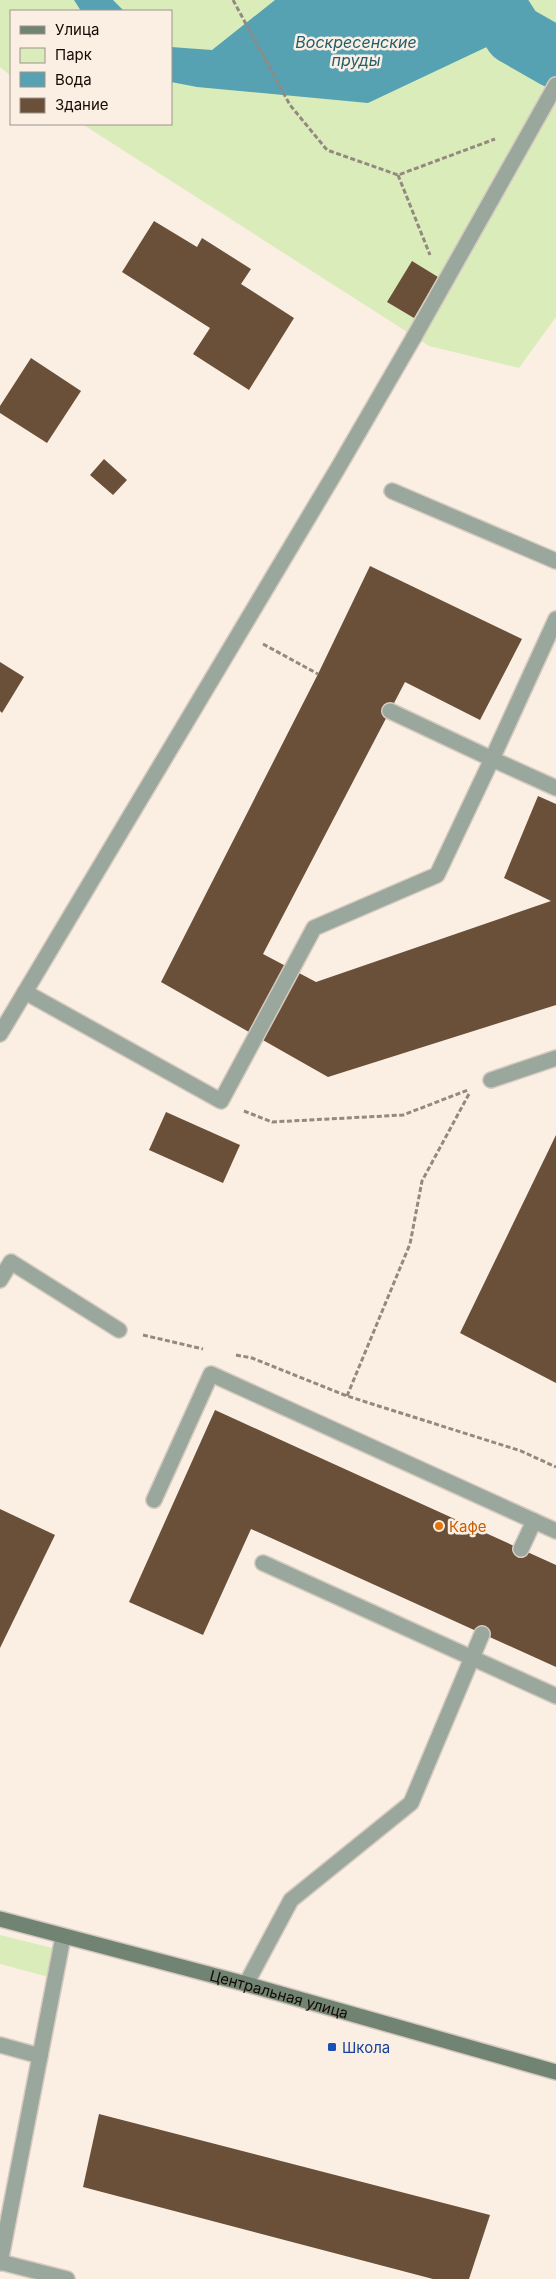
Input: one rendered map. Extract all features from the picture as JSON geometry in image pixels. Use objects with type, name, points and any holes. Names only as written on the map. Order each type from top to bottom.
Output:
[{"type":"main road","name":"Центральная улица","points":[[0,1919],[246,1984],[556,2072]]},
{"type":"street","points":[[0,1034],[414,337],[556,85]]},
{"type":"street","points":[[392,492],[556,561]]},
{"type":"street","points":[[25,992],[220,1101],[314,928],[437,875],[556,619]]},
{"type":"street","points":[[390,711],[556,788]]},
{"type":"street","points":[[491,1080],[556,1058]]},
{"type":"street","points":[[0,1280],[11,1262],[119,1330]]},
{"type":"street","points":[[154,1500],[211,1374],[556,1531]]},
{"type":"street","points":[[521,1549],[534,1521]]},
{"type":"street","points":[[263,1563],[556,1696]]},
{"type":"street","points":[[246,1984],[255,1964],[291,1900],[412,1803],[482,1634]]},
{"type":"street","points":[[63,1937],[0,2263],[67,2279]]},
{"type":"street","points":[[0,2045],[40,2056]]},
{"type":"path","points":[[233,0],[290,105],[327,150],[398,175],[497,138]]},
{"type":"path","points":[[398,175],[432,260],[437,252]]},
{"type":"path","points":[[240,631],[318,674]]},
{"type":"path","points":[[220,1101],[272,1122],[403,1115],[472,1088],[422,1181],[410,1244],[347,1396]]},
{"type":"path","points":[[119,1330],[206,1349]]},
{"type":"path","points":[[234,1355],[252,1358],[347,1396],[522,1450],[556,1467]]},
{"type":"green space","points":[[0,0],[556,0],[556,317],[519,368],[429,346],[84,125],[172,125],[172,10],[10,10],[10,75],[0,67]]},
{"type":"green space","points":[[0,1935],[61,1950],[56,1979],[0,1964]]},
{"type":"water","points":[[74,0],[113,0],[123,10],[80,10]]},
{"type":"water","name":"Воскресенские пруды","points":[[275,0],[519,0],[514,34],[368,103],[197,87],[172,82],[172,47],[212,50]]},
{"type":"building","points":[[154,221],[197,247],[202,238],[251,269],[241,284],[294,318],[249,390],[193,354],[210,328],[122,272]]},
{"type":"building","points":[[412,261],[438,277],[414,318],[387,302]]},
{"type":"building","points":[[31,358],[81,391],[47,443],[0,413],[0,406]]},
{"type":"building","points":[[104,459],[127,480],[113,495],[90,475]]},
{"type":"building","points":[[370,566],[522,639],[480,720],[405,682],[263,954],[316,982],[551,901],[504,878],[538,796],[556,804],[556,1005],[328,1077],[161,982],[318,674]]},
{"type":"building","points":[[0,662],[24,677],[2,713],[0,711]]},
{"type":"building","points":[[166,1112],[240,1145],[223,1183],[149,1150]]},
{"type":"building","points":[[556,1135],[556,1383],[460,1333]]},
{"type":"building","points":[[215,1410],[556,1565],[556,1667],[251,1529],[203,1635],[129,1602]]},
{"type":"building","points":[[0,1509],[55,1535],[0,1648]]},
{"type":"building","points":[[99,2114],[490,2215],[469,2279],[433,2279],[83,2187]]},
{"type":"waterway","points":[[492,0],[514,34],[556,58]]},
{"type":"place","name":"Кафе","points":[[439,1526]]},
{"type":"place","name":"Школа","points":[[332,2047]]}]
